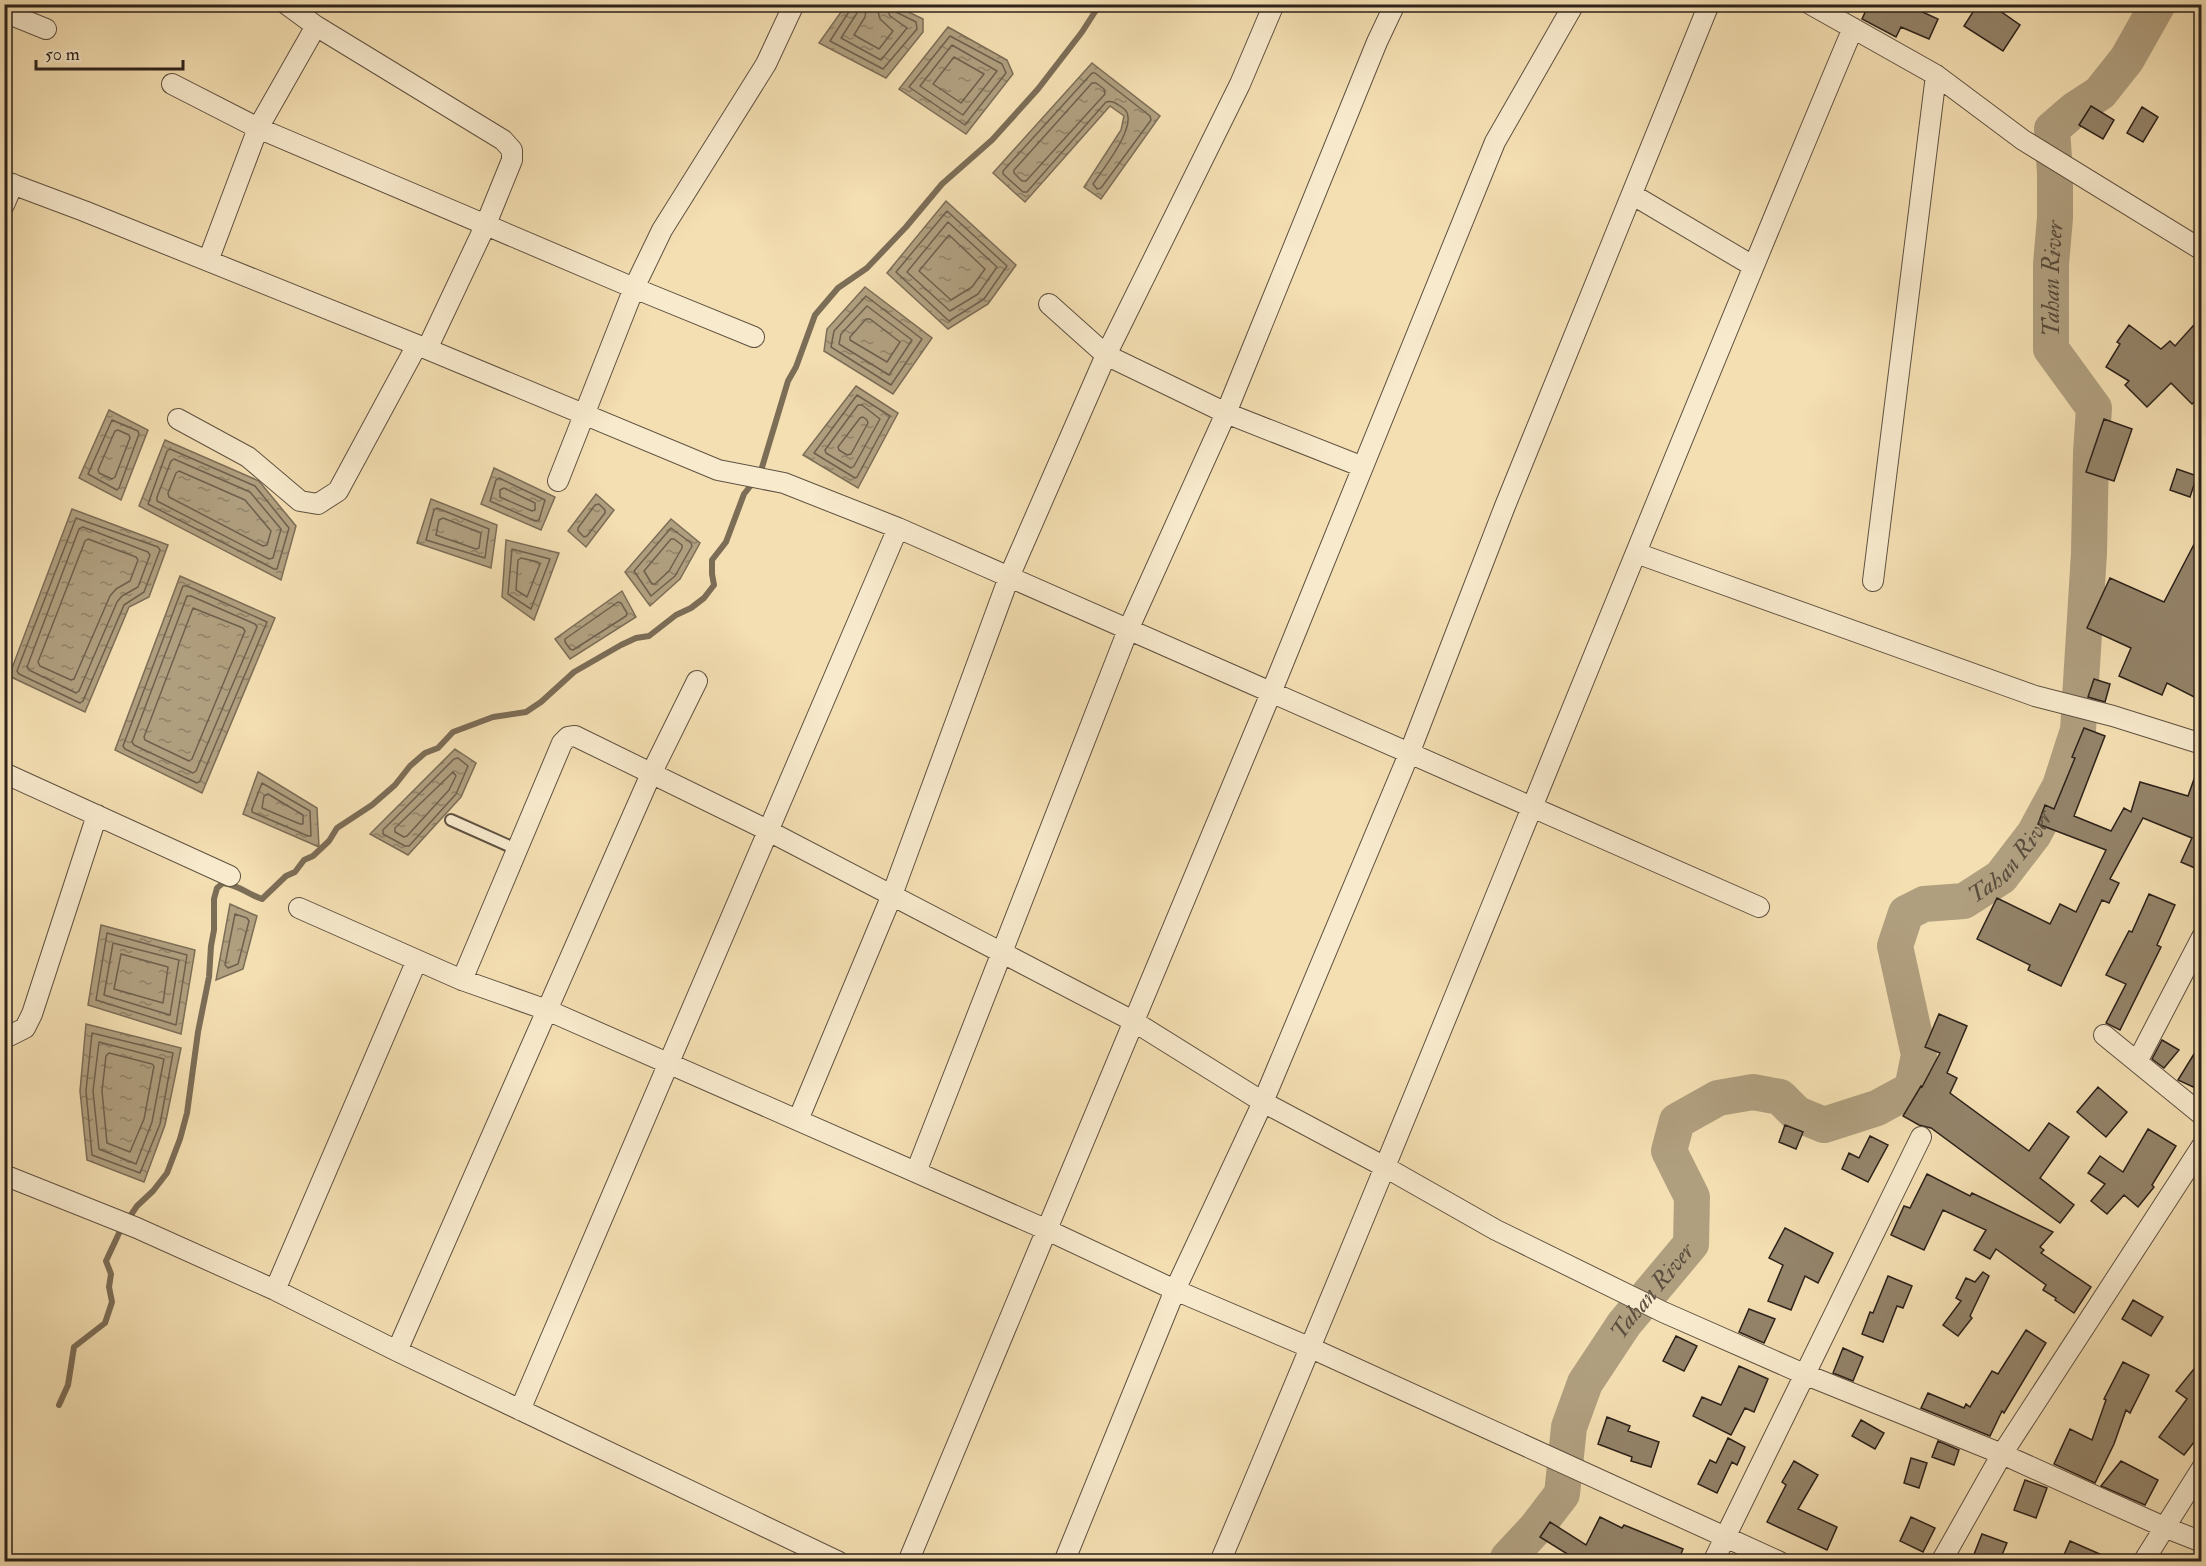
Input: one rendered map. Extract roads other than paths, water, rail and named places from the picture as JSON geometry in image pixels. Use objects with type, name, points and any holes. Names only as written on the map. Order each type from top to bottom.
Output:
[{"type":"street","points":[[178,418],[248,457],[300,501],[318,504],[338,491],[422,347],[486,224],[512,160],[512,150],[503,140],[316,26],[286,4]]},
{"type":"street","points":[[558,481],[634,288],[662,230],[766,64],[794,4]]},
{"type":"street","points":[[798,1120],[892,895],[1009,577],[1106,355],[1240,84],[1274,4]]},
{"type":"street","points":[[916,1172],[1128,630],[1226,413],[1377,42],[1395,4]]},
{"type":"street","points":[[1064,1562],[1175,1290],[1263,1102],[1409,754],[1505,506],[1709,4]]},
{"type":"street","points":[[1810,4],[1936,75],[2023,140],[2202,250]]},
{"type":"street","points":[[908,1562],[1270,693],[1495,142],[1569,6]]},
{"type":"street","points":[[4,12],[46,29]]},
{"type":"street","points":[[208,261],[258,128],[316,26]]},
{"type":"street","points":[[1220,1562],[1311,1348],[1753,266],[1853,28]]},
{"type":"street","points":[[1873,581],[1936,75]]},
{"type":"street","points":[[172,84],[258,128],[754,337]]},
{"type":"street","points":[[4,205],[9,182],[422,347],[718,470],[784,483],[898,528],[1759,908]]},
{"type":"street","points":[[1633,195],[1753,266]]},
{"type":"street","points":[[1049,304],[1106,355],[1226,413],[1363,467]]},
{"type":"street","points":[[520,1410],[898,528]]},
{"type":"street","points":[[1636,553],[2035,696],[2113,716],[2202,744]]},
{"type":"street","points":[[397,1351],[651,774],[697,681]]},
{"type":"street","points":[[462,980],[562,743],[568,737],[575,736],[769,831],[1133,1021],[1263,1102],[1496,1230],[1620,1292],[1804,1374],[2002,1454],[2202,1542]]},
{"type":"street","points":[[4,773],[230,876]]},
{"type":"street","points":[[4,1034],[9,1036],[25,1028],[32,1014],[97,815]]},
{"type":"street","points":[[299,908],[462,980],[547,1010],[1046,1229],[1175,1290],[1311,1348],[1780,1562]]},
{"type":"street","points":[[2137,1062],[2202,937]]},
{"type":"street","points":[[275,1290],[417,960]]},
{"type":"street","points":[[2104,1035],[2202,1115]]},
{"type":"street","points":[[1713,1562],[1921,1137]]},
{"type":"street","points":[[1941,1562],[2002,1454],[2202,1146]]},
{"type":"street","points":[[4,1175],[137,1228],[275,1290],[397,1351],[839,1562]]},
{"type":"street","points":[[2143,1562],[2202,1468]]},
{"type":"lane","points":[[451,820],[516,849]]},
{"type":"water","points":[[846,5],[894,5],[923,19],[923,32],[886,78],[819,43]]},
{"type":"water","points":[[948,27],[1007,60],[1013,74],[966,134],[899,89]]},
{"type":"water","points":[[1092,63],[1160,116],[1101,199],[1084,187],[1121,130],[1124,116],[1110,106],[1025,202],[993,173]]},
{"type":"water","points":[[946,201],[1016,265],[988,304],[948,329],[887,273]]},
{"type":"water","points":[[865,287],[932,338],[893,394],[824,351],[827,329]]},
{"type":"water","points":[[856,386],[898,413],[858,488],[803,455]]},
{"type":"water","points":[[109,410],[148,430],[121,500],[79,478]]},
{"type":"water","points":[[165,440],[259,481],[296,526],[281,580],[139,506]]},
{"type":"water","points":[[494,468],[555,497],[541,530],[481,504]]},
{"type":"water","points":[[596,494],[614,510],[586,547],[568,531]]},
{"type":"water","points":[[431,499],[497,525],[491,568],[417,543]]},
{"type":"water","points":[[72,509],[168,545],[149,597],[129,607],[85,712],[9,676]]},
{"type":"water","points":[[671,519],[700,543],[680,579],[650,606],[625,572]]},
{"type":"water","points":[[506,540],[559,553],[534,620],[502,597]]},
{"type":"water","points":[[180,576],[275,618],[202,793],[115,750]]},
{"type":"water","points":[[622,591],[636,617],[570,659],[555,639]]},
{"type":"water","points":[[455,749],[476,763],[461,797],[408,855],[370,834]]},
{"type":"water","points":[[258,772],[317,808],[319,847],[243,814]]},
{"type":"water","points":[[230,904],[257,916],[243,969],[216,980]]},
{"type":"water","points":[[101,925],[195,950],[181,1034],[88,1005]]},
{"type":"water","points":[[86,1024],[181,1048],[165,1125],[144,1182],[87,1160],[80,1091]]},
{"type":"waterway","points":[[59,1405],[68,1385],[74,1347],[105,1323],[112,1302],[109,1287],[111,1274],[106,1261],[120,1231],[137,1206],[167,1173],[180,1139],[187,1113],[198,1032],[209,977],[214,930],[214,899],[217,888],[223,883],[229,884],[262,899],[286,876],[295,872],[304,860],[313,856],[329,841],[337,828],[372,805],[395,785],[410,766],[425,753],[438,748],[453,732],[493,717],[526,712],[541,702],[574,672],[621,645],[636,638],[649,636],[676,615],[691,608],[704,598],[714,585],[712,560],[726,542],[744,494],[760,474],[788,381],[796,367],[815,315],[838,288],[867,268],[942,184],[992,140],[1038,89],[1082,32],[1100,4]]},
{"type":"waterway","name":"Tahan River","points":[[1508,1562],[1508,1558],[1536,1528],[1562,1494],[1569,1427],[1585,1383],[1624,1324],[1691,1244],[1692,1197],[1669,1151],[1677,1121],[1718,1098],[1753,1092],[1780,1097],[1797,1114],[1824,1125],[1877,1108],[1912,1089],[1919,1055],[1895,946],[1906,913],[1924,904],[1964,901],[2001,877],[2034,834],[2060,786],[2078,730],[2089,553],[2094,408],[2051,349],[2051,264],[2055,218],[2052,129],[2074,110],[2100,93],[2127,59],[2158,4]]}]
